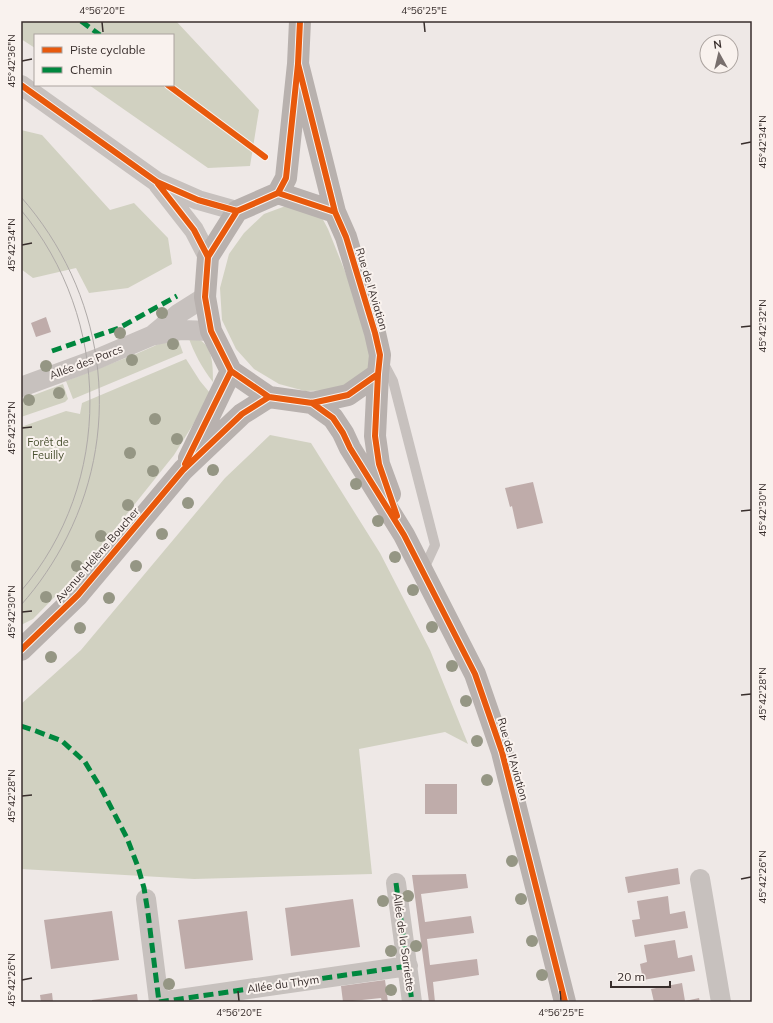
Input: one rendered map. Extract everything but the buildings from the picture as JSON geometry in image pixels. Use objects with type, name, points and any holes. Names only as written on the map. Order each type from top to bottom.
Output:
[{"type":"street","name":"Rue de l'Aviation","points":[[278,193],[286,178],[298,64],[300,21]]},
{"type":"street","name":"Rue de l'Aviation","points":[[298,64],[334,212],[346,237],[375,333],[379,364],[375,436],[379,464],[404,535]]},
{"type":"street","points":[[21,85],[157,182],[198,200],[238,210],[278,193],[334,212]]},
{"type":"street","points":[[157,182],[194,230],[208,257]]},
{"type":"street","name":"Rue de l'Aviation","points":[[238,210],[208,257],[205,297],[211,331],[231,371],[269,397],[312,403],[348,395],[379,364]]},
{"type":"street","name":"Allée des Parcs","points":[[151,336],[178,314],[205,297]]},
{"type":"street","name":"Allée des Parcs","points":[[21,387],[97,359],[151,336],[181,330],[211,331]]},
{"type":"street","name":"Avenue Hélène Boucher","points":[[183,470],[231,371]]},
{"type":"street","name":"Avenue Hélène Boucher","points":[[21,650],[78,595],[183,470],[242,414],[269,397]]},
{"type":"street","name":"Rue de l'Aviation","points":[[312,403],[333,418],[404,535],[475,674],[502,752],[565,1002]]},
{"type":"street","points":[[700,879],[721,1002]]},
{"type":"street","name":"Allée de la Sarriette","points":[[396,883],[412,1002]]},
{"type":"street","points":[[146,899],[159,1002]]},
{"type":"street","name":"Allée du Thym","points":[[159,1002],[408,966]]},
{"type":"lane","points":[[379,364],[393,380],[435,545],[423,571]]},
{"type":"green space","points":[[21,21],[176,21],[259,110],[250,166],[208,168],[90,86],[174,86],[174,34],[34,34],[34,47],[21,39]]},
{"type":"green space","points":[[21,130],[42,135],[110,210],[134,203],[168,238],[172,264],[128,288],[89,293],[76,268],[33,278],[21,269]]},
{"type":"green space","points":[[291,204],[320,214],[328,229],[358,304],[372,350],[370,370],[339,390],[305,391],[279,384],[254,369],[236,349],[222,320],[220,288],[229,254],[244,233],[264,214]]},
{"type":"green space","points":[[177,336],[183,353],[73,399],[66,381],[136,354]]},
{"type":"green space","points":[[188,336],[196,338],[207,347],[212,359],[213,382],[199,360]]},
{"type":"green space","name":"Forêt de Feuilly","points":[[186,359],[200,381],[210,393],[194,423],[174,455],[86,565],[33,619],[21,625],[21,427],[66,411],[80,414],[82,403]]},
{"type":"green space","points":[[63,384],[68,399],[65,402],[21,417],[21,400]]},
{"type":"green space","points":[[270,435],[311,443],[380,553],[430,650],[468,744],[445,732],[359,749],[372,874],[194,879],[21,869],[21,704],[81,650],[225,478]]},
{"type":"tram line","points":[[21,197],[49,234],[71,274],[87,316],[96,360],[99,405],[96,449],[85,494],[67,537],[57,555],[40,581],[21,605]]},
{"type":"tram line","points":[[21,210],[51,253],[72,300],[86,350],[90,401],[86,452],[73,501],[51,548],[21,591]]},
{"type":"marked path","points":[[81,21],[99,34]]},
{"type":"marked path","points":[[52,351],[119,328],[177,296]]},
{"type":"marked path","points":[[21,726],[62,741],[85,762],[102,790],[127,838],[144,888],[159,1002]]},
{"type":"marked path","points":[[396,883],[412,1002]]},
{"type":"marked path","points":[[159,1002],[408,966]]},
{"type":"cycle path","points":[[278,193],[286,178],[298,64],[300,21]]},
{"type":"cycle path","points":[[298,64],[335,212],[346,237],[375,333],[380,355],[378,374],[348,395],[312,403],[269,397],[231,371],[211,331],[205,297],[208,257],[237,211],[278,193],[335,212]]},
{"type":"cycle path","points":[[21,85],[157,182],[198,200],[237,211]]},
{"type":"cycle path","points":[[169,86],[265,157]]},
{"type":"cycle path","points":[[158,184],[194,230],[208,257]]},
{"type":"cycle path","points":[[185,464],[231,371]]},
{"type":"cycle path","points":[[378,374],[375,436],[379,464],[397,516]]},
{"type":"cycle path","points":[[21,650],[78,595],[183,470],[242,414],[269,397]]},
{"type":"cycle path","points":[[312,403],[333,418],[343,433],[350,448],[404,535],[475,674],[502,752],[565,1002]]}]
